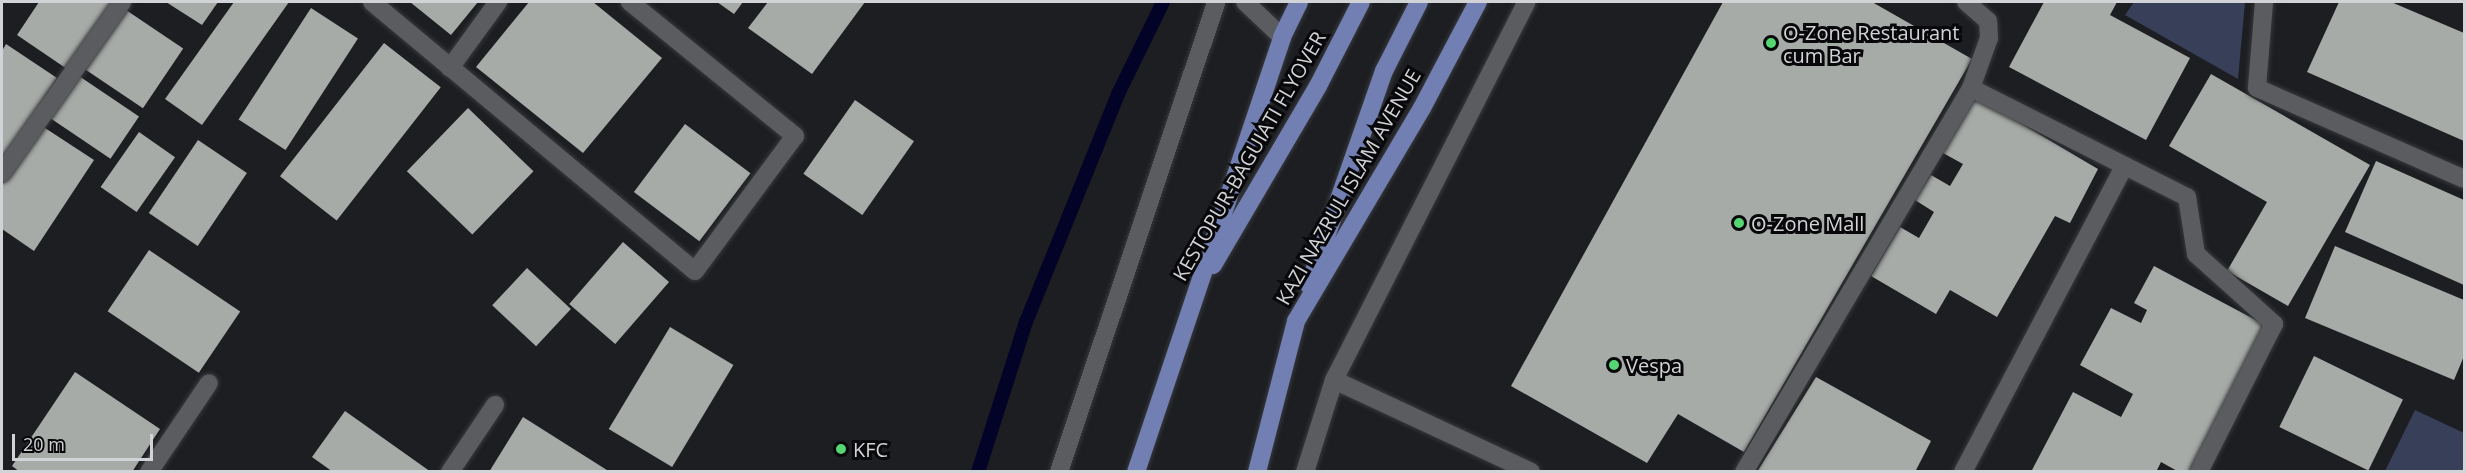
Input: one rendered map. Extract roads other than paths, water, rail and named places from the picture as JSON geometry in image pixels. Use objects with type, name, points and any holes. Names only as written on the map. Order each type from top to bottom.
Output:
[{"type":"main road","points":[[1136,471],[1282,37],[1299,2]]},
{"type":"main road","name":"KESTOPUR-BAGUIATI FLYOVER","points":[[1192,300],[1318,86],[1361,2]]},
{"type":"main road","points":[[1296,321],[1384,71],[1419,2]]},
{"type":"main road","name":"KAZI NAZRUL ISLAM AVENUE","points":[[1257,471],[1296,321],[1422,108],[1478,2]]},
{"type":"street","points":[[2,172],[122,2]]},
{"type":"street","points":[[372,2],[694,271],[795,136],[630,2]]},
{"type":"street","points":[[450,68],[498,2]]},
{"type":"street","points":[[1059,471],[1216,2]]},
{"type":"street","points":[[1245,2],[1282,37]]},
{"type":"street","points":[[1305,471],[1334,380],[1527,2]]},
{"type":"street","points":[[1744,471],[1971,88],[1989,38],[1988,21],[1966,2]]},
{"type":"street","points":[[2264,2],[2258,88],[2464,178]]},
{"type":"street","points":[[1971,88],[2123,168],[2187,197],[2196,254],[2274,324],[2199,471]]},
{"type":"street","points":[[1963,471],[2123,168]]},
{"type":"street","points":[[1334,380],[1531,471]]},
{"type":"street","points":[[149,471],[209,383]]},
{"type":"street","points":[[450,471],[495,405]]},
{"type":"waterway","points":[[978,472],[1026,322],[1118,94],[1163,2]]},
{"type":"place","name":"O-Zone Restaurant cum Bar","points":[[1771,43]]},
{"type":"place","name":"O-Zone Mall","points":[[1739,223]]},
{"type":"place","name":"Vespa","points":[[1614,365]]},
{"type":"place","name":"KFC","points":[[841,449]]}]
